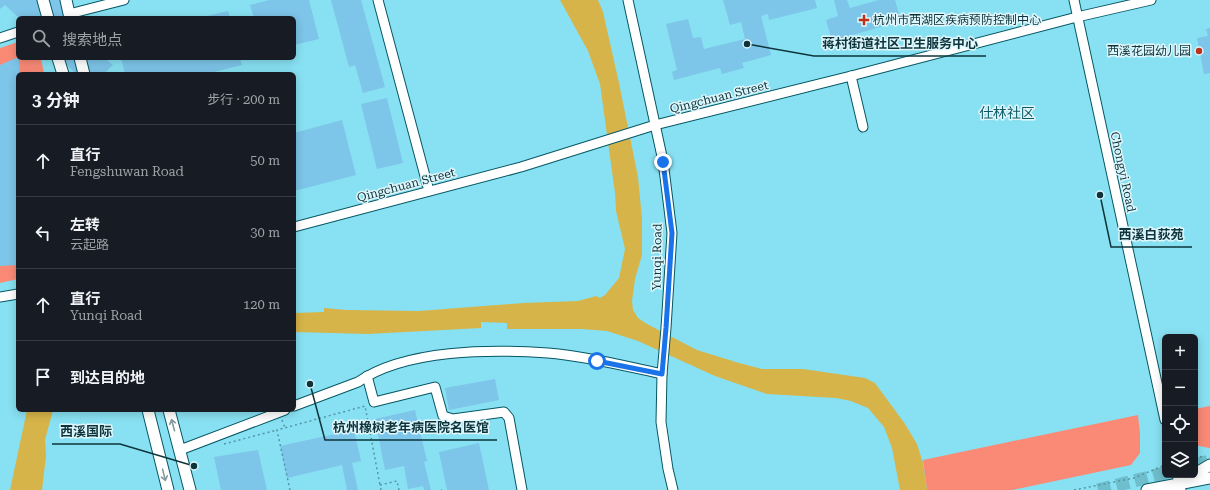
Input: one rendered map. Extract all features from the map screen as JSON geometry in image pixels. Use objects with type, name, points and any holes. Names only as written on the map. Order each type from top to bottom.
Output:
[{"type":"main road","points":[[43,0],[47,16]]},
{"type":"main road","points":[[66,0],[70,16]]},
{"type":"main road","points":[[59,60],[62,72]]},
{"type":"main road","points":[[80,60],[84,72]]},
{"type":"main road","points":[[148,412],[168,490]]},
{"type":"main road","points":[[170,412],[190,490]]},
{"type":"main road","points":[[1198,472],[1210,465]]},
{"type":"main road","points":[[1179,483],[1188,478]]},
{"type":"main road","points":[[1147,490],[1210,478]]},
{"type":"street","points":[[70,16],[124,0]]},
{"type":"street","points":[[378,0],[429,191]]},
{"type":"street","name":"Yunqi Road","points":[[628,0],[663,162],[672,233],[662,374]]},
{"type":"street","name":"Chongyi Road","points":[[1074,0],[1162,406]]},
{"type":"street","name":"Qingchuan Street","points":[[296,226],[521,167],[655,125],[851,76],[1077,16],[1151,0]]},
{"type":"street","points":[[0,38],[16,33]]},
{"type":"street","points":[[851,76],[863,127]]},
{"type":"street","points":[[0,297],[16,294]]},
{"type":"street","points":[[296,405],[358,382],[387,366],[430,356],[476,352],[549,354],[597,361],[662,374],[661,422],[668,469],[673,490]]},
{"type":"street","points":[[367,376],[374,402],[435,387],[443,416],[453,419],[504,412],[509,418],[522,490]]},
{"type":"street","points":[[180,450],[280,412]]},
{"type":"path","points":[[225,444],[365,406],[381,490]]},
{"type":"path","points":[[277,430],[290,490]]},
{"type":"path","points":[[1198,457],[1210,454]]},
{"type":"path","points":[[1074,490],[1134,478],[1162,466]]},
{"type":"path","points":[[380,484],[397,481],[399,490]]},
{"type":"shaded area","points":[[560,0],[598,0],[603,12],[638,177],[642,219],[642,255],[635,279],[632,301],[633,310],[638,318],[697,350],[739,363],[762,369],[803,369],[865,378],[875,383],[905,424],[917,444],[923,463],[927,490],[900,490],[892,448],[884,427],[868,408],[851,401],[836,398],[767,394],[715,376],[638,341],[607,331],[582,329],[507,329],[507,323],[481,322],[481,328],[368,334],[296,332],[296,313],[324,312],[324,308],[347,310],[419,311],[523,303],[578,301],[596,296],[600,298],[605,295],[619,278],[625,249],[616,211],[615,193],[600,84],[588,51]]},
{"type":"shaded area","points":[[16,43],[16,60],[41,60],[44,72],[16,72],[16,279],[0,283],[0,48]]},
{"type":"shaded area","points":[[1210,406],[1210,448],[1198,446],[1198,408]]},
{"type":"shaded area","points":[[27,412],[52,412],[45,440],[46,456],[42,490],[10,490]]},
{"type":"shaded area","points":[[1138,415],[1140,453],[1131,465],[1012,490],[927,490],[923,460]]},
{"type":"building","points":[[0,0],[60,0],[61,4],[70,16],[17,16],[5,5],[0,9]]},
{"type":"building","points":[[269,0],[309,0],[319,39],[296,45],[296,16],[253,16],[250,5]]},
{"type":"building","points":[[331,0],[361,0],[385,87],[363,93],[355,65],[349,67]]},
{"type":"building","points":[[723,0],[815,0],[817,8],[769,20],[768,14],[761,16],[771,55],[742,63],[744,68],[722,74],[720,68],[674,80],[672,72],[677,70],[666,24],[688,19],[693,38],[701,37],[704,49],[745,39],[741,22],[730,25]]},
{"type":"building","name":"杭州市西湖区疾病预防控制中心","points":[[834,0],[847,0],[850,8],[879,0],[895,0],[901,21],[832,41],[826,20],[838,16]]},
{"type":"building","points":[[228,11],[229,16],[207,16]]},
{"type":"building","points":[[1210,28],[1210,73],[1204,74],[1197,38],[1208,36],[1206,29]]},
{"type":"building","points":[[16,58],[16,60],[19,60],[20,72],[16,72],[16,265],[0,266],[0,65]]},
{"type":"building","points":[[62,60],[107,60],[113,65],[106,72],[74,72]]},
{"type":"building","points":[[122,60],[241,60],[242,65],[214,72],[124,72]]},
{"type":"building","points":[[387,98],[403,163],[377,169],[361,104]]},
{"type":"building","points":[[342,120],[356,175],[296,190],[296,132]]},
{"type":"building","points":[[495,379],[499,400],[449,410],[445,388]]},
{"type":"building","points":[[415,410],[427,461],[424,462],[431,490],[424,490],[423,486],[408,489],[404,466],[385,470],[375,419]]},
{"type":"building","points":[[354,430],[361,461],[352,463],[358,490],[347,490],[342,465],[287,478],[280,446]]},
{"type":"building","points":[[479,443],[489,490],[447,490],[439,452]]},
{"type":"building","points":[[258,450],[267,490],[221,490],[214,457]]},
{"type":"tunnel","points":[[1198,464],[1210,461]]},
{"type":"tunnel","points":[[1098,490],[1162,474]]},
{"type":"place","name":"杭州市西湖区疾病预防控制中心","points":[[864,20]]},
{"type":"place","name":"蒋村街道社区卫生服务中心","points":[[747,44]]},
{"type":"place","name":"西溪花园幼儿园","points":[[1199,51]]},
{"type":"place","name":"西溪白荻苑","points":[[1100,195]]},
{"type":"place","name":"杭州橡树老年病医院名医馆","points":[[310,384]]},
{"type":"place","name":"西溪国际","points":[[194,466]]},
{"type":"district","name":"仕林社区","points":[[1007,113]]},
{"type":"route","points":[[597,361],[662,374],[672,233],[663,162]]}]
